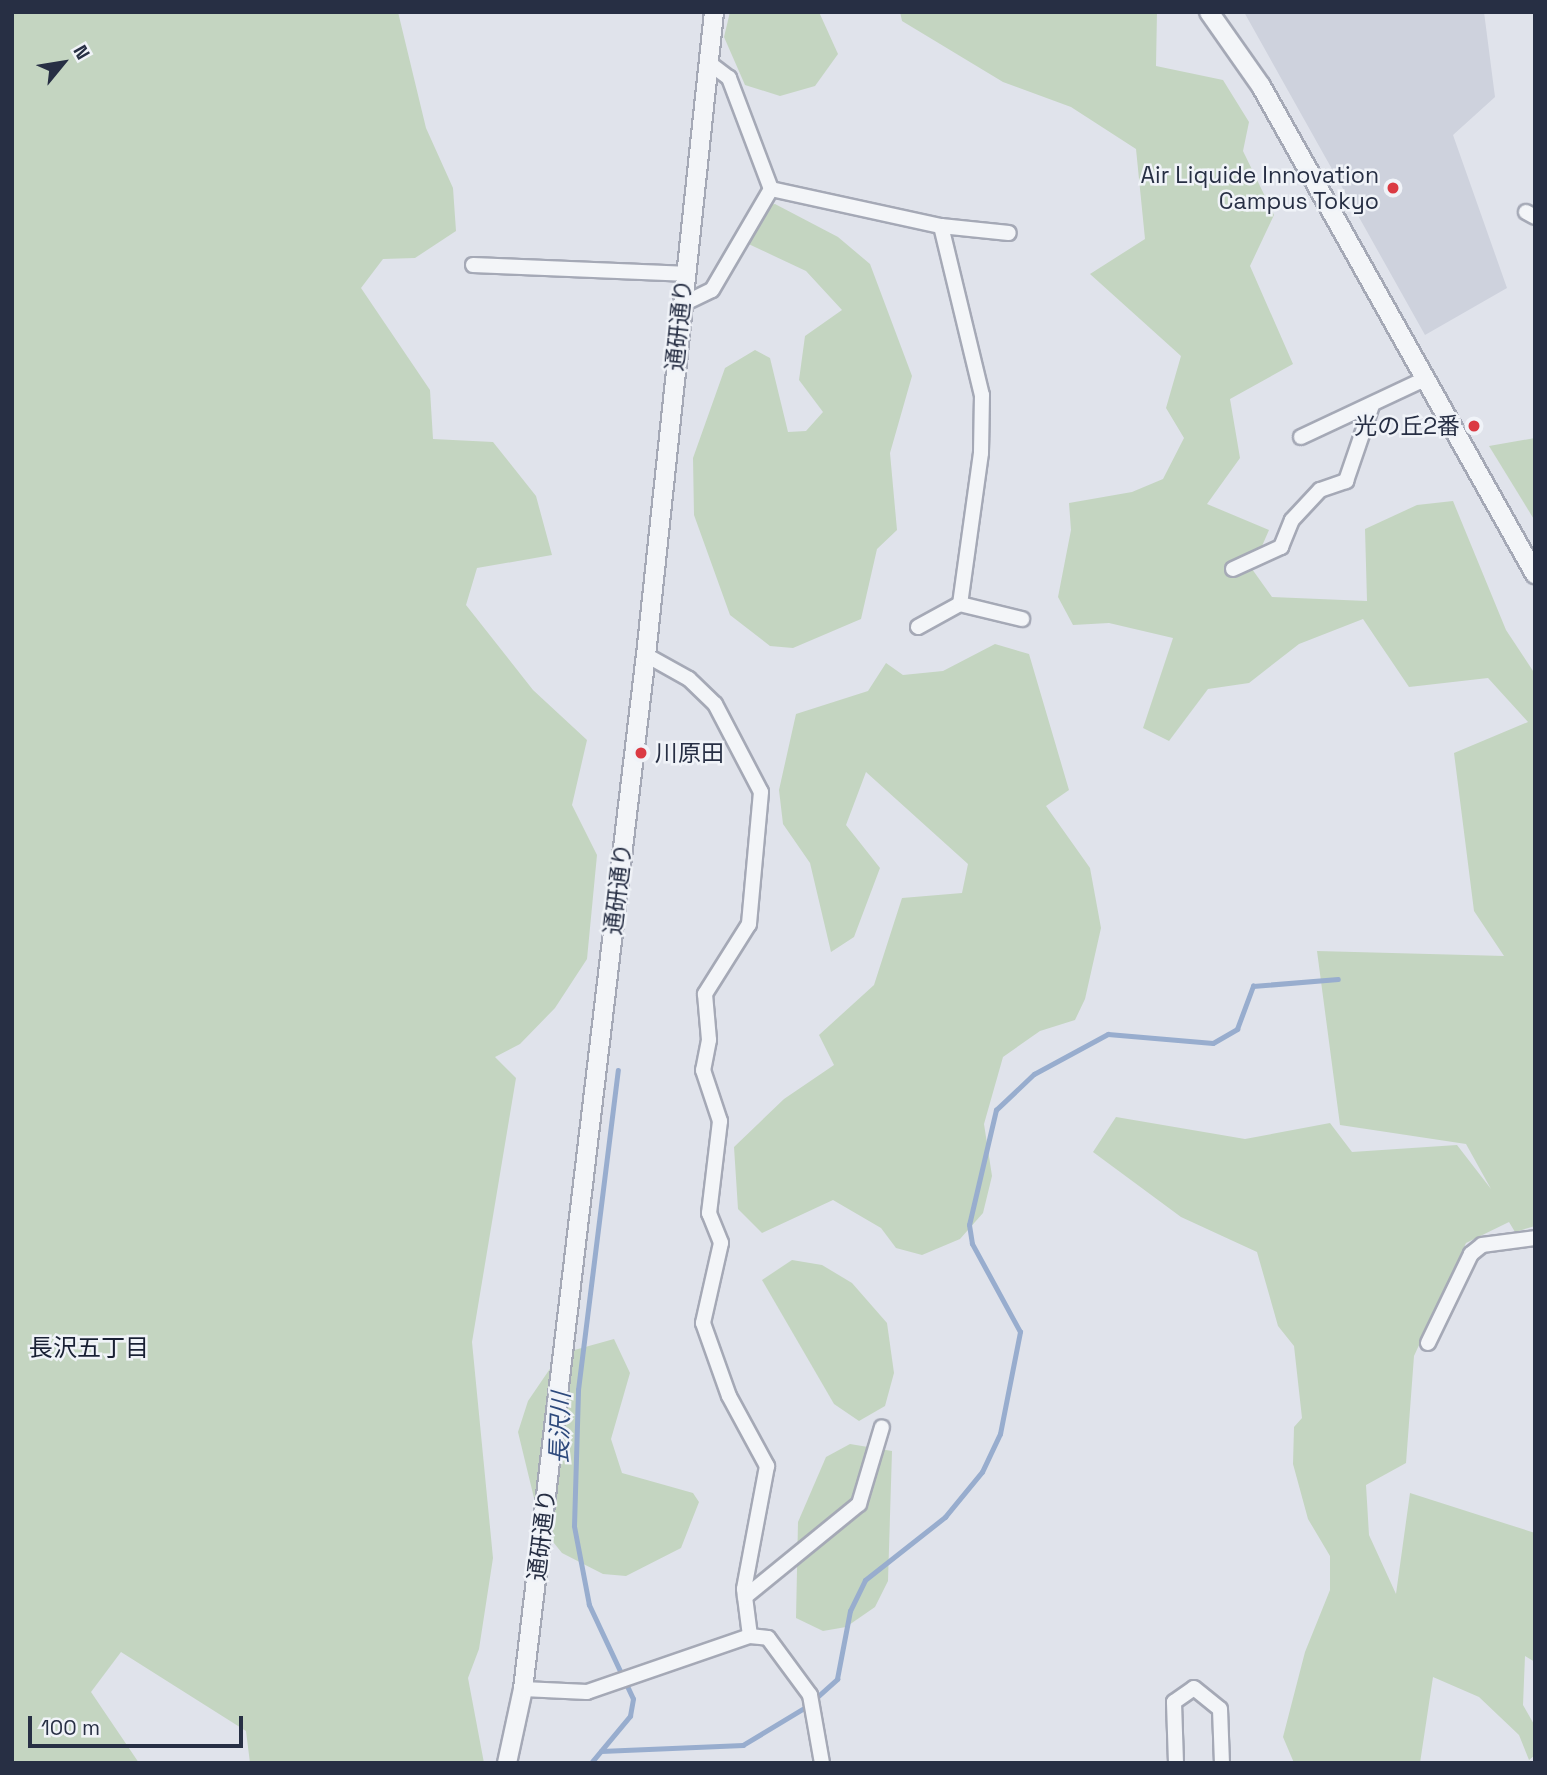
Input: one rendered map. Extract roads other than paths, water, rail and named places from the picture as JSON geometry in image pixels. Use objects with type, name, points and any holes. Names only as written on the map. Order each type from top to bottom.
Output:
[{"type":"street","name":"通研通り","points":[[507,1763],[523,1689],[646,655],[684,274],[714,12]]},
{"type":"street","points":[[1209,12],[1261,86],[1533,566]]},
{"type":"street","points":[[708,62],[729,78],[771,189]]},
{"type":"street","points":[[771,189],[941,226],[1009,233]]},
{"type":"street","points":[[681,304],[712,290],[771,189]]},
{"type":"street","points":[[941,226],[982,395],[981,453],[960,604]]},
{"type":"street","points":[[473,265],[684,274]]},
{"type":"street","points":[[1301,437],[1425,379]]},
{"type":"street","points":[[1233,569],[1281,547],[1292,520],[1320,490],[1346,481],[1371,405]]},
{"type":"street","points":[[918,627],[960,604],[1022,619]]},
{"type":"street","points":[[646,655],[689,679],[715,705],[753,769],[764,813],[749,925],[705,994],[709,1040],[703,1070],[720,1121],[709,1213],[721,1243],[703,1323],[729,1396],[767,1466],[745,1597],[750,1636]]},
{"type":"street","points":[[1428,1343],[1471,1254],[1482,1245],[1535,1238]]},
{"type":"street","points":[[745,1597],[859,1504],[882,1427]]},
{"type":"street","points":[[523,1689],[587,1692],[750,1636],[768,1638],[810,1695],[822,1763]]},
{"type":"street","points":[[1176,1763],[1174,1702],[1194,1688],[1220,1709],[1222,1763]]},
{"type":"waterway","points":[[815,1699],[837,1679],[850,1611],[865,1580],[945,1517],[982,1472],[1000,1434],[1020,1332],[972,1244],[969,1225],[996,1110],[1034,1074],[1108,1034],[1213,1043],[1237,1029],[1253,986],[1338,979]]},
{"type":"waterway","name":"長沢川","points":[[591,1763],[630,1716],[633,1699],[589,1605],[574,1526],[578,1390],[618,1070]]},
{"type":"waterway","points":[[601,1751],[743,1745],[809,1705]]},
{"type":"place","name":"Air Liquide Innovation Campus Tokyo","points":[[1393,188]]},
{"type":"place","name":"光の丘2番","points":[[1474,426]]},
{"type":"place","name":"川原田","points":[[641,753]]},
{"type":"district","name":"長沢五丁目","points":[[89,1348]]}]
